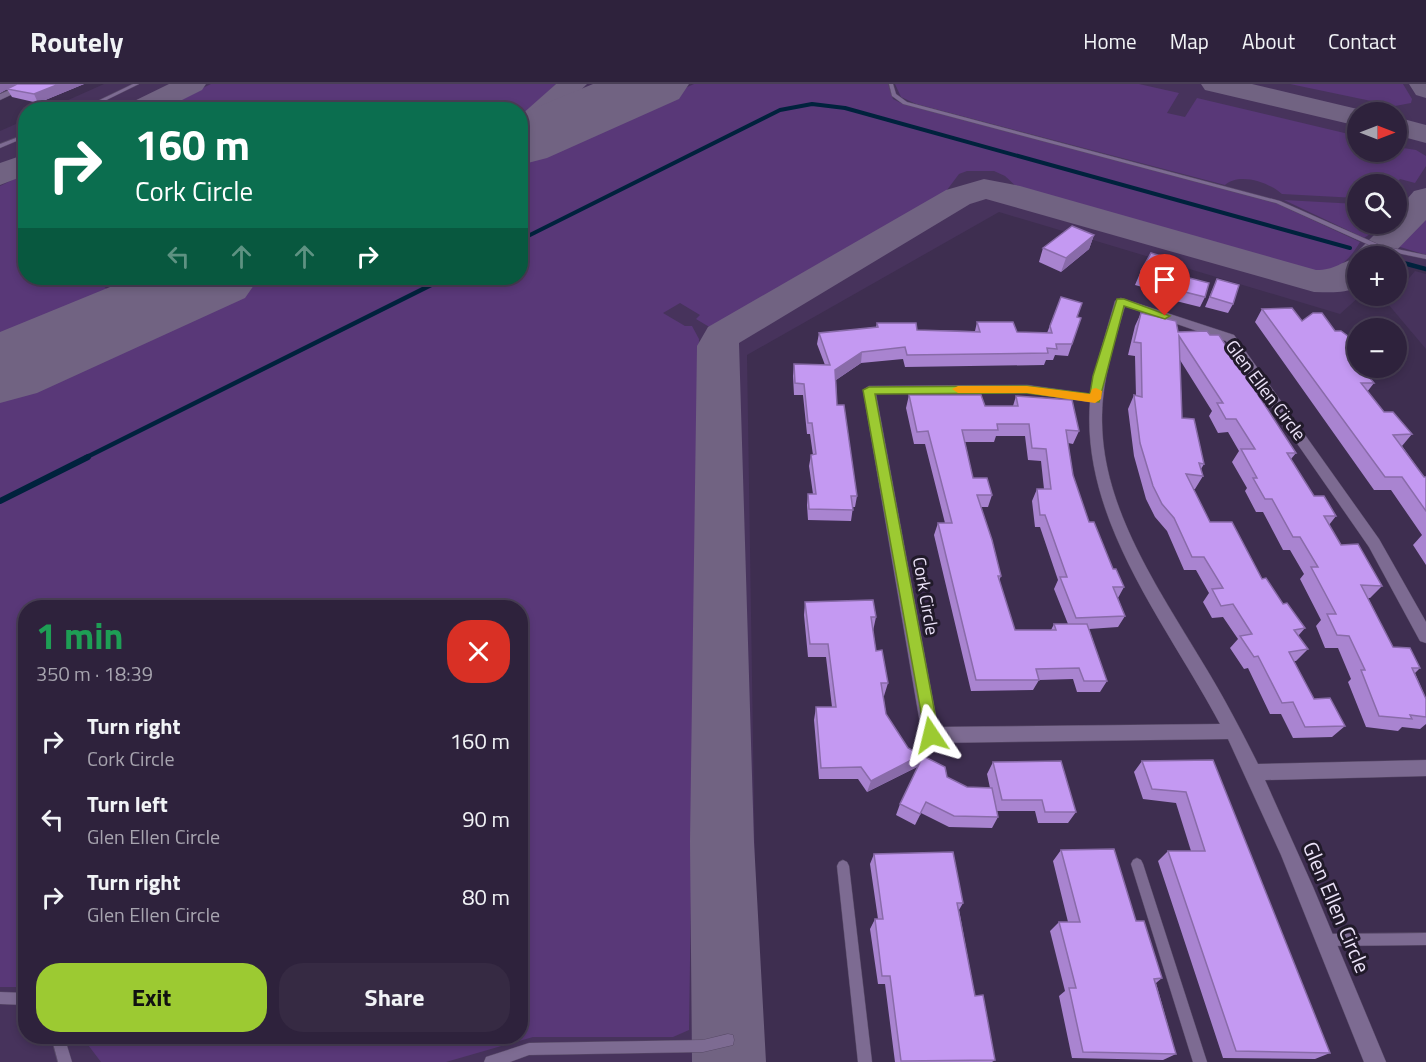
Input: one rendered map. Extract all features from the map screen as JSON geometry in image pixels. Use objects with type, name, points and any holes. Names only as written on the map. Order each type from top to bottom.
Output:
[{"type":"street","points":[[0,97],[30,84]]},
{"type":"street","name":"Glen Ellen Circle","points":[[1375,1062],[1233,731],[1125,539],[1110,501],[1098,459],[1095,399],[1098,376],[1121,301],[1230,338],[1374,543],[1426,636]]},
{"type":"street","name":"Cork Circle","points":[[1095,399],[1027,389],[869,390],[931,735],[1233,731]]},
{"type":"street","points":[[1252,772],[1426,768]]},
{"type":"lane","points":[[98,102],[137,84]]},
{"type":"lane","points":[[891,84],[894,95],[905,103],[1278,202],[1380,249],[1426,257]]},
{"type":"lane","points":[[0,146],[18,138]]},
{"type":"lane","points":[[1137,864],[1200,1062]]},
{"type":"lane","points":[[843,866],[865,1062]]},
{"type":"lane","points":[[1324,940],[1426,939]]},
{"type":"lane","points":[[0,998],[18,999]]},
{"type":"lane","points":[[491,1062],[529,1049],[703,1046],[728,1040]]},
{"type":"lane","points":[[59,1044],[65,1062]]},
{"type":"shaded area","points":[[104,84],[1426,84],[1426,271],[1407,266],[1407,246],[1347,246],[1347,306],[1349,306],[1340,314],[999,212],[747,355],[758,1062],[0,1062],[0,131],[18,123],[18,285],[528,285],[528,102],[64,102]]},
{"type":"shaded area","points":[[211,84],[556,84],[528,110],[528,102],[174,102]]},
{"type":"shaded area","points":[[694,84],[888,84],[893,99],[901,103],[1276,203],[1360,242],[1357,246],[1347,246],[1347,260],[1340,265],[1326,271],[1310,272],[1019,189],[1005,176],[994,171],[967,171],[959,174],[944,194],[711,328],[696,319],[700,315],[680,303],[663,313],[685,326],[692,326],[699,339],[689,1030],[673,1037],[528,1038],[528,600],[18,600],[18,987],[0,987],[0,398],[251,285],[528,285],[528,160]]},
{"type":"shaded area","points":[[895,84],[1139,84],[1179,93],[1167,113],[1185,117],[1197,98],[1347,134],[1347,162],[1407,162],[1407,149],[1416,150],[1426,156],[1426,166],[1415,183],[1407,181],[1407,174],[1347,174],[1347,197],[1282,194],[1262,182],[1238,179],[1225,185],[916,104],[901,97]]},
{"type":"shaded area","points":[[1290,84],[1403,84],[1412,99],[1411,103],[1407,104],[1376,102]]},
{"type":"shaded area","points":[[18,177],[18,285],[102,285],[115,296],[0,345],[0,186]]},
{"type":"shaded area","points":[[1284,200],[1347,203],[1347,230]]},
{"type":"shaded area","points":[[1426,216],[1426,255],[1407,249],[1407,246],[1397,246]]},
{"type":"shaded area","points":[[1356,234],[1370,234],[1364,238]]},
{"type":"shaded area","points":[[1415,271],[1426,274],[1426,349],[1407,326],[1407,318],[1400,318],[1390,306],[1407,306],[1407,281]]},
{"type":"shaded area","points":[[87,1044],[509,1044],[446,1062],[101,1062]]},
{"type":"building","points":[[17,84],[59,84],[34,94],[7,89]]},
{"type":"building","points":[[1072,226],[1094,235],[1066,258],[1043,248]]},
{"type":"building","points":[[1151,253],[1168,258],[1159,276],[1141,271]]},
{"type":"building","points":[[1166,272],[1209,283],[1205,297],[1161,286]]},
{"type":"building","points":[[1217,279],[1239,285],[1233,304],[1210,297]]},
{"type":"building","points":[[1061,297],[1082,303],[1077,317],[1081,318],[1072,344],[1056,344],[1057,349],[1047,348],[1048,353],[907,355],[905,347],[862,352],[835,370],[837,405],[844,405],[857,496],[851,496],[853,510],[809,509],[808,494],[816,494],[811,455],[816,454],[812,423],[808,423],[804,384],[795,383],[794,364],[830,365],[819,333],[878,327],[877,323],[916,323],[917,330],[980,332],[977,322],[1013,322],[1017,332],[1052,333],[1050,326]]},
{"type":"building","points":[[1292,308],[1302,321],[1313,313],[1322,313],[1335,331],[1341,331],[1347,335],[1347,378],[1370,378],[1374,383],[1361,383],[1384,412],[1393,412],[1412,434],[1393,435],[1426,477],[1426,511],[1402,477],[1385,477],[1262,309]]},
{"type":"building","points":[[1141,313],[1176,321],[1178,332],[1207,331],[1210,335],[1219,335],[1296,453],[1287,453],[1314,496],[1324,496],[1336,516],[1324,516],[1341,545],[1358,544],[1382,586],[1361,585],[1393,647],[1410,648],[1420,668],[1412,668],[1426,699],[1426,717],[1410,715],[1412,719],[1379,716],[1361,670],[1365,670],[1349,636],[1337,635],[1327,614],[1336,614],[1311,567],[1318,567],[1300,537],[1293,537],[1272,499],[1265,499],[1253,478],[1257,478],[1241,449],[1255,449],[1236,419],[1226,419],[1217,403],[1223,403],[1179,336],[1182,418],[1194,419],[1204,464],[1199,463],[1203,476],[1186,474],[1210,522],[1232,522],[1262,579],[1266,578],[1283,604],[1287,603],[1305,628],[1294,630],[1308,649],[1289,652],[1314,699],[1330,698],[1345,726],[1305,727],[1293,702],[1282,703],[1258,656],[1254,657],[1240,636],[1252,634],[1233,604],[1221,606],[1212,589],[1223,588],[1204,557],[1192,557],[1174,518],[1162,504],[1153,486],[1140,443],[1134,395],[1142,397],[1141,343],[1134,342]]},
{"type":"building","points":[[909,395],[981,395],[985,406],[1018,406],[1016,396],[1072,400],[1079,431],[1066,430],[1073,475],[1089,522],[1094,522],[1113,569],[1116,569],[1124,587],[1113,587],[1125,616],[1076,618],[1060,577],[1067,577],[1045,515],[1040,515],[1037,489],[1051,489],[1046,449],[1032,448],[1029,424],[997,424],[998,430],[962,430],[973,478],[987,478],[992,495],[977,495],[992,540],[1001,576],[998,576],[1015,630],[1056,630],[1054,624],[1087,624],[1107,681],[1084,681],[1079,668],[1036,669],[1039,680],[976,680],[938,523],[952,523],[928,431],[917,432]]},
{"type":"building","points":[[873,600],[876,617],[871,617],[876,651],[882,650],[888,683],[881,683],[886,714],[908,748],[921,755],[871,781],[861,767],[821,768],[816,707],[836,707],[828,644],[810,644],[805,602]]},
{"type":"building","points":[[923,756],[945,767],[947,777],[967,787],[992,788],[998,817],[954,816],[926,802],[920,814],[900,804]]},
{"type":"building","points":[[1213,760],[1330,1053],[1236,1051],[1168,851],[1205,851],[1186,792],[1152,789],[1142,761]]},
{"type":"building","points":[[1061,761],[1076,812],[1045,812],[1042,800],[1002,800],[993,762]]},
{"type":"building","points":[[1114,849],[1136,921],[1144,921],[1162,978],[1154,979],[1176,1054],[1083,1052],[1069,988],[1076,988],[1059,922],[1080,922],[1061,850]]},
{"type":"building","points":[[953,852],[963,903],[957,903],[975,996],[983,995],[995,1060],[901,1061],[890,976],[882,976],[875,919],[883,919],[874,854]]},
{"type":"waterway","points":[[528,236],[780,110],[812,104],[845,108],[1347,247]]},
{"type":"waterway","points":[[1407,264],[1426,269]]},
{"type":"waterway","points":[[85,458],[431,285]]},
{"type":"waterway","points":[[0,501],[88,457]]},
{"type":"taxiway","points":[[155,102],[192,84]]},
{"type":"taxiway","points":[[528,125],[573,84]]},
{"type":"taxiway","points":[[1215,84],[1347,114]]},
{"type":"taxiway","points":[[1423,84],[1426,89]]},
{"type":"taxiway","points":[[1407,129],[1426,134]]},
{"type":"taxiway","points":[[0,175],[18,167]]},
{"type":"taxiway","points":[[729,1062],[722,842],[717,346],[722,336],[958,197],[984,189],[1008,193],[1314,281],[1341,281],[1347,277]]},
{"type":"taxiway","points":[[1382,246],[1404,225],[1426,198]]},
{"type":"runway","points":[[528,139],[654,84]]},
{"type":"runway","points":[[0,370],[196,285]]},
{"type":"slow traffic","points":[[958,389],[1027,389],[1095,399],[1096,391]]},
{"type":"route","points":[[931,735],[869,390],[1027,389],[1095,399],[1098,376],[1121,301],[1165,316]]}]
